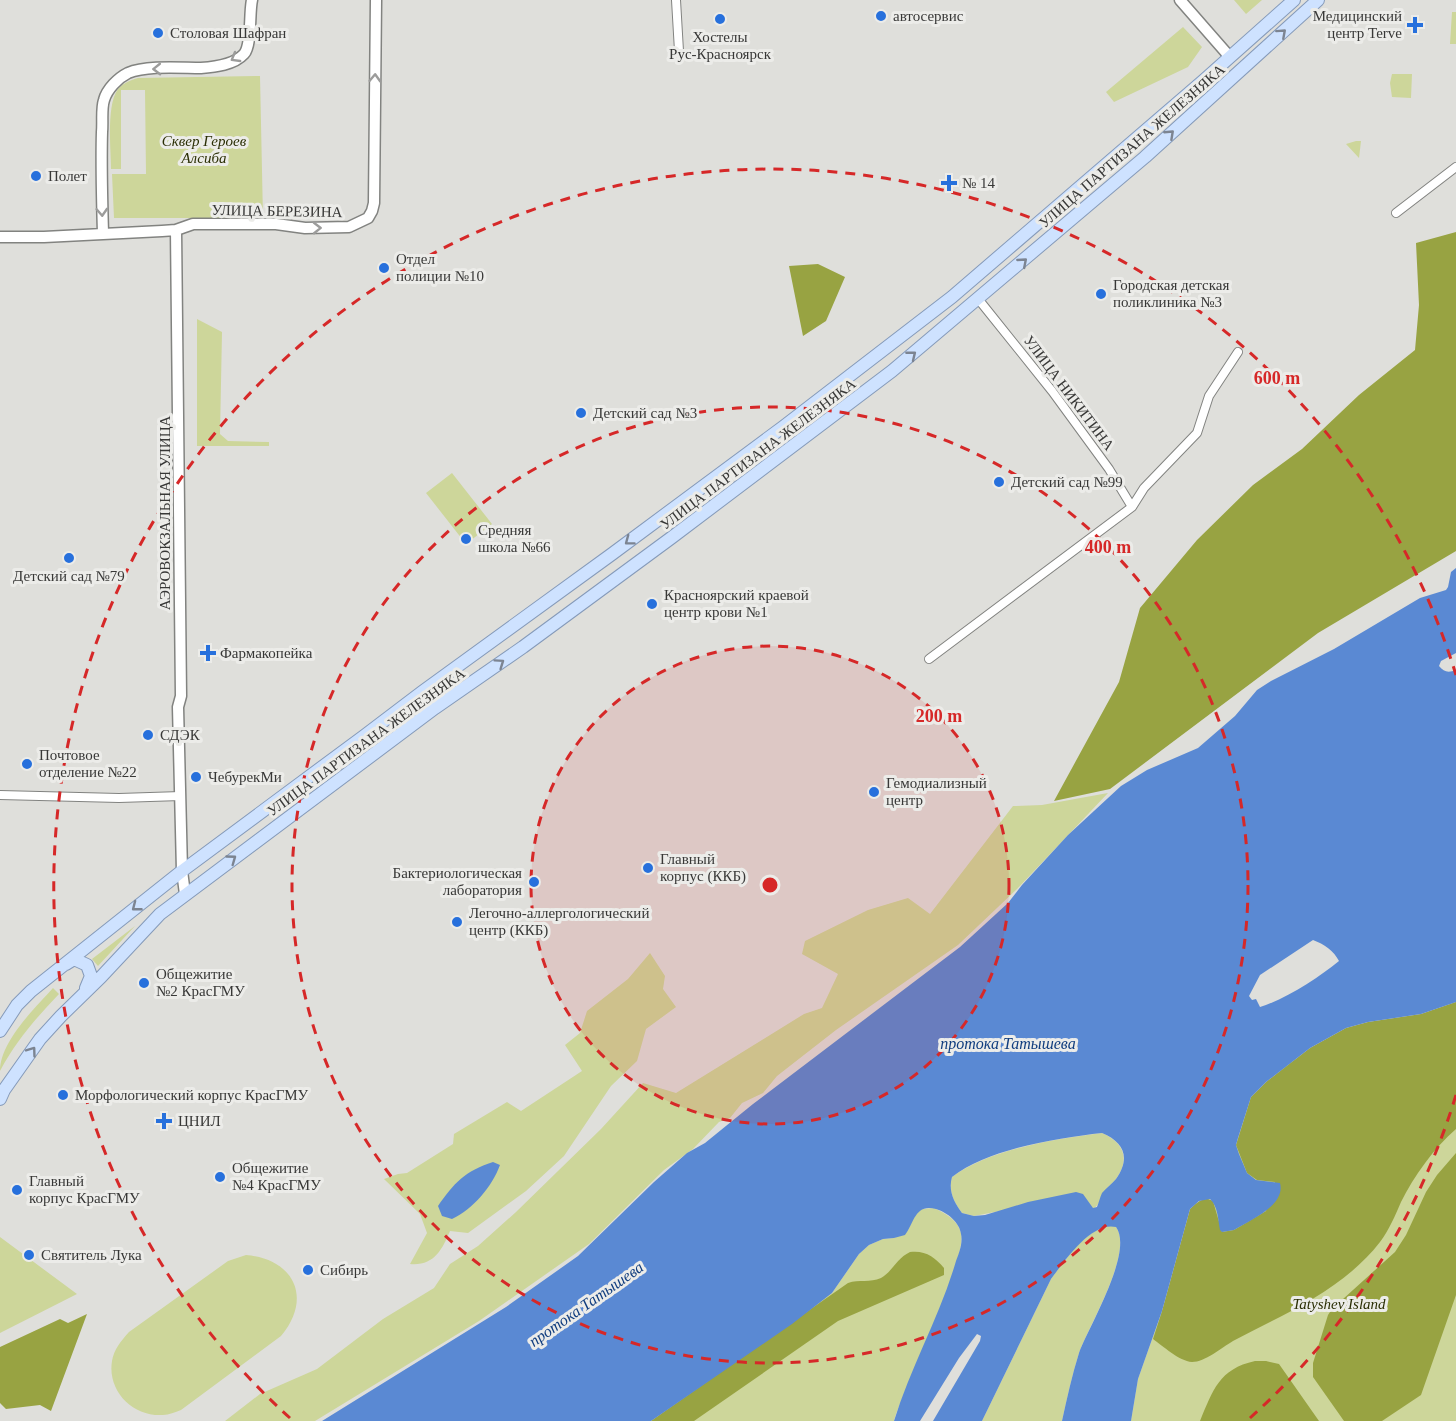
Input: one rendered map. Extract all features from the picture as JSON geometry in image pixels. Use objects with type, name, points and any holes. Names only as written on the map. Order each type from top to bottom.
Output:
[{"type":"main road","name":"УЛИЦА ПАРТИЗАНА ЖЕЛЕЗНЯКА","points":[[0,1031],[5,1020],[31,991],[182,871],[878,356],[1038,225],[1294,0]]},
{"type":"main road","name":"УЛИЦА ПАРТИЗАНА ЖЕЛЕЗНЯКА","points":[[0,1099],[40,1039],[160,914],[892,371],[979,300],[1145,157],[1318,0]]},
{"type":"main road","points":[[1229,56],[1245,66]]},
{"type":"main road","points":[[878,356],[879,365],[885,370],[892,371]]},
{"type":"main road","points":[[834,388],[845,391],[849,397],[849,404]]},
{"type":"main road","points":[[422,692],[435,708]]},
{"type":"main road","points":[[64,965],[74,959],[87,965],[92,976],[85,993]]},
{"type":"street","points":[[103,232],[101,192],[104,100],[110,89],[118,79],[141,69],[215,67],[239,57],[245,52],[248,42],[252,0]]},
{"type":"street","name":"УЛИЦА БЕРЕЗИНА","points":[[0,237],[176,230],[193,224],[276,224],[305,228],[349,227],[368,218],[374,203],[376,0]]},
{"type":"street","points":[[676,0],[679,51]]},
{"type":"street","points":[[1180,0],[1229,56]]},
{"type":"street","points":[[1396,213],[1456,167]]},
{"type":"street","name":"АЭРОВОКЗАЛЬНАЯ УЛИЦА","points":[[176,230],[181,696],[178,707],[182,871]]},
{"type":"street","name":"УЛИЦА НИКИТИНА","points":[[979,300],[1052,391],[1101,458],[1132,507]]},
{"type":"street","points":[[929,659],[1132,507],[1144,488],[1197,433],[1209,396],[1238,352]]},
{"type":"street","points":[[0,795],[119,798],[181,796]]},
{"type":"street","points":[[182,871],[184,894]]},
{"type":"green space","points":[[1234,0],[1262,0],[1246,14]]},
{"type":"green space","points":[[1452,12],[1456,12],[1456,44],[1450,44]]},
{"type":"green space","points":[[1183,27],[1202,47],[1188,67],[1114,102],[1106,92]]},
{"type":"green space","points":[[1392,74],[1412,74],[1411,98],[1392,97],[1390,83]]},
{"type":"green space","name":"Сквер Героев Алсиба","points":[[260,76],[263,218],[114,218],[112,174],[146,174],[145,90],[121,90],[121,169],[111,169],[112,106],[114,96],[120,87],[138,78]]},
{"type":"green space","points":[[1361,141],[1359,158],[1346,144]]},
{"type":"green space","points":[[1456,232],[1456,551],[1318,633],[1110,789],[1054,801],[1119,682],[1140,608],[1197,540],[1253,485],[1302,449],[1359,395],[1415,350],[1419,305],[1416,243]]},
{"type":"green space","points":[[818,264],[845,277],[826,321],[803,336],[789,266]]},
{"type":"green space","points":[[197,319],[222,332],[220,434],[228,441],[269,442],[269,446],[197,446]]},
{"type":"green space","points":[[452,473],[492,524],[466,544],[426,493]]},
{"type":"green space","points":[[1108,793],[1017,889],[958,945],[836,1030],[777,1076],[763,1093],[742,1103],[730,1118],[719,1122],[693,1149],[664,1170],[589,1244],[479,1321],[315,1421],[225,1421],[260,1394],[317,1369],[383,1319],[434,1288],[450,1264],[478,1246],[516,1212],[601,1129],[643,1083],[676,1093],[804,1014],[822,1008],[838,974],[802,954],[805,941],[868,910],[908,898],[930,914],[1013,806],[1042,805]]},
{"type":"green space","points":[[135,926],[98,966],[92,959]]},
{"type":"green space","points":[[650,953],[665,976],[663,989],[676,1007],[646,1029],[637,1061],[611,1086],[564,1156],[526,1191],[468,1233],[450,1231],[440,1250],[431,1259],[418,1264],[410,1264],[427,1233],[420,1214],[384,1179],[407,1173],[453,1144],[454,1134],[507,1102],[521,1111],[582,1071],[565,1045],[580,1033],[587,1011],[628,979]]},
{"type":"green space","points":[[53,988],[59,994],[27,1030],[0,1071],[1,1060],[19,1026]]},
{"type":"green space","name":"Tatyshev Island","points":[[1456,1002],[1456,1421],[1131,1421],[1138,1379],[1162,1311],[1236,1145],[1251,1097],[1290,1062]]},
{"type":"green space","points":[[1456,1002],[1456,1129],[1418,1172],[1386,1233],[1365,1259],[1349,1274],[1312,1299],[1202,1360],[1192,1362],[1182,1359],[1153,1339],[1190,1209],[1203,1199],[1213,1201],[1222,1232],[1234,1230],[1266,1211],[1275,1182],[1257,1180],[1247,1173],[1236,1145],[1251,1097],[1266,1082],[1310,1048],[1346,1028],[1368,1022],[1421,1014]]},
{"type":"green space","points":[[1102,1133],[1120,1146],[1124,1158],[1121,1171],[1093,1209],[1083,1195],[974,1216],[962,1213],[954,1200],[951,1192],[952,1177],[967,1167],[1004,1152],[1064,1138]]},
{"type":"green space","points":[[1456,1153],[1456,1295],[1421,1395],[1382,1421],[1344,1421],[1313,1377],[1313,1363],[1328,1315],[1395,1252],[1406,1235],[1426,1192]]},
{"type":"green space","points":[[934,1208],[957,1224],[961,1233],[961,1247],[946,1295],[894,1421],[651,1421],[832,1293],[859,1254],[869,1245],[883,1239],[894,1238],[908,1230],[915,1214],[922,1209]]},
{"type":"green space","points":[[1110,1225],[1116,1227],[1120,1238],[1115,1270],[1079,1353],[1062,1421],[982,1421],[1051,1279],[1084,1239]]},
{"type":"green space","points":[[0,1237],[77,1294],[0,1333]]},
{"type":"green space","points":[[910,1252],[925,1253],[933,1258],[944,1268],[944,1275],[838,1321],[694,1421],[651,1421],[848,1283],[881,1278]]},
{"type":"green space","points":[[246,1255],[263,1258],[276,1264],[287,1272],[294,1283],[297,1295],[296,1308],[291,1322],[281,1336],[181,1410],[165,1415],[142,1412],[132,1407],[118,1392],[112,1372],[113,1357],[121,1342],[129,1332],[228,1261]]},
{"type":"green space","points":[[87,1314],[51,1411],[40,1405],[6,1409],[0,1403],[0,1347],[60,1319],[68,1323]]},
{"type":"green space","points":[[1255,1361],[1279,1364],[1319,1421],[1200,1421],[1209,1400],[1225,1375],[1233,1369]]},
{"type":"water","name":"протока Татышева","points":[[1456,568],[1456,653],[1441,661],[1439,666],[1446,671],[1456,670],[1456,1002],[1421,1014],[1368,1022],[1346,1028],[1310,1048],[1266,1082],[1251,1097],[1236,1145],[1247,1173],[1256,1180],[1280,1183],[1280,1191],[1277,1199],[1265,1211],[1234,1230],[1222,1232],[1220,1230],[1216,1209],[1210,1199],[1199,1201],[1190,1209],[1162,1311],[1138,1379],[1131,1421],[1062,1421],[1079,1353],[1115,1271],[1120,1238],[1116,1227],[1107,1227],[1097,1230],[1079,1244],[1051,1279],[982,1421],[933,1421],[980,1341],[981,1336],[977,1334],[959,1358],[920,1421],[894,1421],[942,1301],[961,1244],[960,1230],[956,1222],[944,1213],[929,1208],[919,1211],[905,1235],[883,1239],[869,1245],[859,1254],[832,1293],[792,1324],[651,1421],[322,1421],[506,1307],[578,1256],[687,1153],[705,1143],[960,947],[1008,903],[1068,835],[1121,786],[1147,770],[1198,748],[1235,716],[1257,690],[1271,681],[1334,649],[1420,598],[1446,590],[1451,572]],"holes":[[[1313,940],[1328,948],[1339,961],[1312,981],[1280,999],[1260,1007],[1256,999],[1252,1000],[1249,996],[1260,975]],[[1102,1133],[1116,1141],[1124,1158],[1121,1171],[1102,1193],[1097,1207],[1093,1208],[1083,1194],[1076,1192],[974,1216],[962,1213],[954,1200],[951,1192],[952,1177],[984,1159],[1024,1146]]]},
{"type":"water","points":[[493,1162],[500,1165],[481,1196],[460,1215],[452,1219],[442,1216],[438,1206],[455,1184],[475,1169]]},
{"type":"place","name":"автосервис","points":[[881,16]]},
{"type":"place","name":"Хостелы Рус-Красноярск","points":[[720,19]]},
{"type":"place","name":"Медицинский центр Terve","points":[[1415,25]]},
{"type":"place","name":"Столовая Шафран","points":[[158,33]]},
{"type":"place","name":"Полет","points":[[36,176]]},
{"type":"place","name":"№ 14","points":[[949,183]]},
{"type":"place","name":"Отдел полиции №10","points":[[384,268]]},
{"type":"place","name":"Городская детская поликлиника №3","points":[[1101,294]]},
{"type":"place","name":"Детский сад №3","points":[[581,413]]},
{"type":"place","name":"Детский сад №99","points":[[999,482]]},
{"type":"place","name":"Средняя школа №66","points":[[466,539]]},
{"type":"place","name":"Детский сад №79","points":[[69,558]]},
{"type":"place","name":"Красноярский краевой центр крови №1","points":[[652,604]]},
{"type":"place","name":"Фармакопейка","points":[[208,653]]},
{"type":"place","name":"СДЭК","points":[[148,735]]},
{"type":"place","name":"Почтовое отделение №22","points":[[27,764]]},
{"type":"place","name":"ЧебурекМи","points":[[196,777]]},
{"type":"place","name":"Гемодиализный центр","points":[[874,792]]},
{"type":"place","name":"Главный корпус (ККБ)","points":[[648,868]]},
{"type":"place","name":"Бактериологическая лаборатория","points":[[534,882]]},
{"type":"place","name":"Легочно-аллергологический центр (ККБ)","points":[[457,922]]},
{"type":"place","name":"Общежитие №2 КрасГМУ","points":[[144,983]]},
{"type":"place","name":"Морфологический корпус КрасГМУ","points":[[63,1095]]},
{"type":"place","name":"ЦНИЛ","points":[[164,1121]]},
{"type":"place","name":"Общежитие №4 КрасГМУ","points":[[220,1177]]},
{"type":"place","name":"Главный корпус КрасГМУ","points":[[17,1190]]},
{"type":"place","name":"Святитель Лука","points":[[29,1255]]},
{"type":"place","name":"Сибирь","points":[[308,1270]]}]
